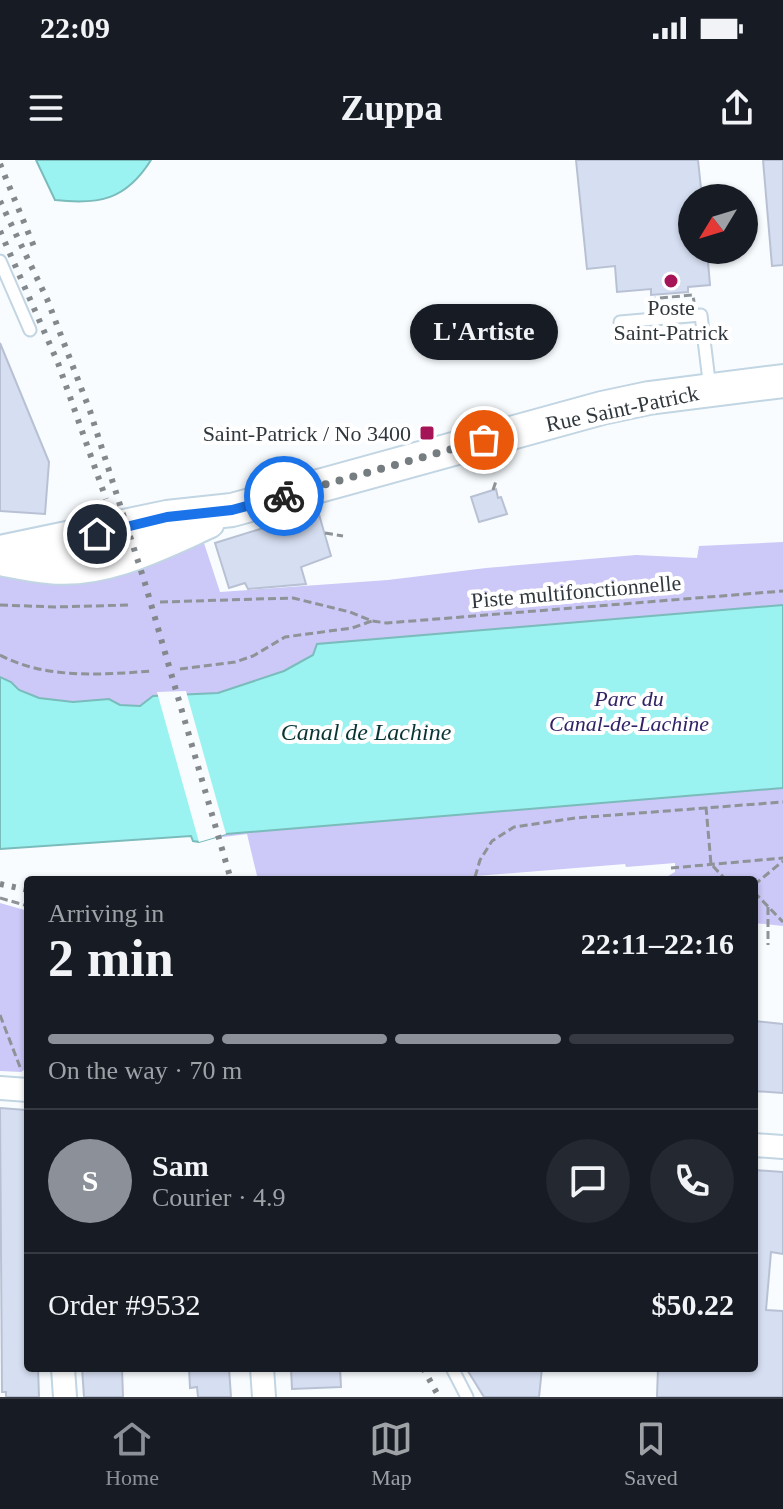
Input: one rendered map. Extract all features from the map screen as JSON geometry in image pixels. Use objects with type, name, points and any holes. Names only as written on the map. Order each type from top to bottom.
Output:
[{"type":"main road","name":"Rue Saint-Patrick","points":[[0,559],[60,568],[112,560],[149,548],[232,510],[578,414],[649,398],[783,381]]},
{"type":"main road","name":"Rue Saint-Patrick","points":[[0,552],[167,517],[232,510]]},
{"type":"street","points":[[0,1088],[24,1082]]},
{"type":"street","points":[[758,1145],[783,1147]]},
{"type":"street","points":[[63,1372],[65,1397]]},
{"type":"street","points":[[262,1372],[264,1397]]},
{"type":"lane","points":[[0,261],[30,330]]},
{"type":"lane","points":[[620,322],[701,315],[710,389]]},
{"type":"lane","points":[[454,1372],[467,1397]]},
{"type":"path","points":[[648,299],[693,295],[694,304]]},
{"type":"path","points":[[493,490],[496,481]]},
{"type":"path","points":[[325,533],[343,536]]},
{"type":"path","name":"Piste multifonctionnelle","points":[[372,621],[387,623],[783,591]]},
{"type":"path","points":[[160,602],[293,598],[340,609],[372,621]]},
{"type":"path","points":[[0,605],[130,605]]},
{"type":"path","points":[[180,669],[244,660],[285,637],[352,628],[372,621]]},
{"type":"path","points":[[0,655],[26,668],[42,671],[115,674],[151,671]]},
{"type":"path","points":[[475,876],[485,850],[500,834],[514,827],[783,802]]},
{"type":"path","points":[[706,807],[711,864],[724,876]]},
{"type":"path","points":[[671,868],[783,860]]},
{"type":"path","points":[[758,882],[783,860]]},
{"type":"path","points":[[758,896],[783,922]]},
{"type":"path","points":[[0,898],[24,905]]},
{"type":"path","points":[[768,907],[768,945]]},
{"type":"path","points":[[0,1015],[24,1076]]},
{"type":"green space","name":"Parc du Canal-de-Lachine","points":[[203,540],[220,592],[388,580],[636,555],[697,558],[699,546],[783,542],[783,926],[758,923],[758,876],[668,876],[675,872],[675,863],[476,876],[257,876],[247,834],[193,841],[191,836],[0,849],[0,574]]},
{"type":"green space","points":[[0,903],[24,910],[24,1070],[0,1071]]},
{"type":"water","points":[[36,160],[151,160],[132,184],[121,192],[85,201],[55,200]]},
{"type":"water","name":"Canal de Lachine","points":[[783,605],[783,788],[226,834],[199,842],[193,841],[191,836],[0,849],[0,677],[19,690],[39,698],[73,702],[109,699],[120,705],[140,706],[153,696],[218,693],[284,671],[313,655],[317,644]]},
{"type":"pier","points":[[186,691],[226,834],[199,842],[157,692]]},
{"type":"building","points":[[576,160],[698,160],[701,184],[678,184],[678,264],[708,264],[710,285],[688,287],[688,292],[651,295],[651,289],[617,292],[615,266],[587,269]]},
{"type":"building","points":[[763,160],[783,160],[783,265],[772,266]]},
{"type":"building","points":[[0,343],[49,462],[45,514],[0,511]]},
{"type":"building","points":[[496,489],[507,514],[479,522],[471,497]]},
{"type":"building","points":[[318,511],[331,556],[301,567],[306,584],[248,589],[245,583],[229,588],[215,543]]},
{"type":"building","points":[[758,1021],[783,1024],[783,1093],[758,1091]]},
{"type":"building","points":[[0,1108],[24,1110],[24,1372],[38,1372],[39,1397],[6,1397],[6,1392],[2,1392]]},
{"type":"building","points":[[758,1170],[783,1172],[783,1254],[771,1252],[766,1310],[783,1311],[783,1397],[657,1397],[658,1372],[758,1372]]},
{"type":"building","points":[[82,1372],[122,1372],[123,1397],[84,1397]]},
{"type":"building","points":[[189,1372],[229,1372],[231,1397],[198,1397],[197,1387],[190,1388]]},
{"type":"building","points":[[291,1372],[340,1372],[341,1387],[292,1389]]},
{"type":"building","points":[[468,1372],[542,1372],[539,1397],[484,1397]]},
{"type":"railway","points":[[0,164],[35,249]]},
{"type":"railway","points":[[0,201],[47,299],[90,411],[144,580],[230,876]]},
{"type":"railway","points":[[0,231],[58,363],[106,499]]},
{"type":"railway","points":[[0,884],[24,889]]},
{"type":"railway","points":[[425,1372],[439,1397]]},
{"type":"way so far","points":[[284,496],[484,440]]},
{"type":"place","name":"Poste Saint-Patrick","points":[[671,281]]},
{"type":"place","name":"Saint-Patrick / No 3400","points":[[427,433]]},
{"type":"place","name":"L'Artiste","points":[[484,440]]},
{"type":"route","points":[[97,534],[167,517],[232,510],[284,496]]}]
